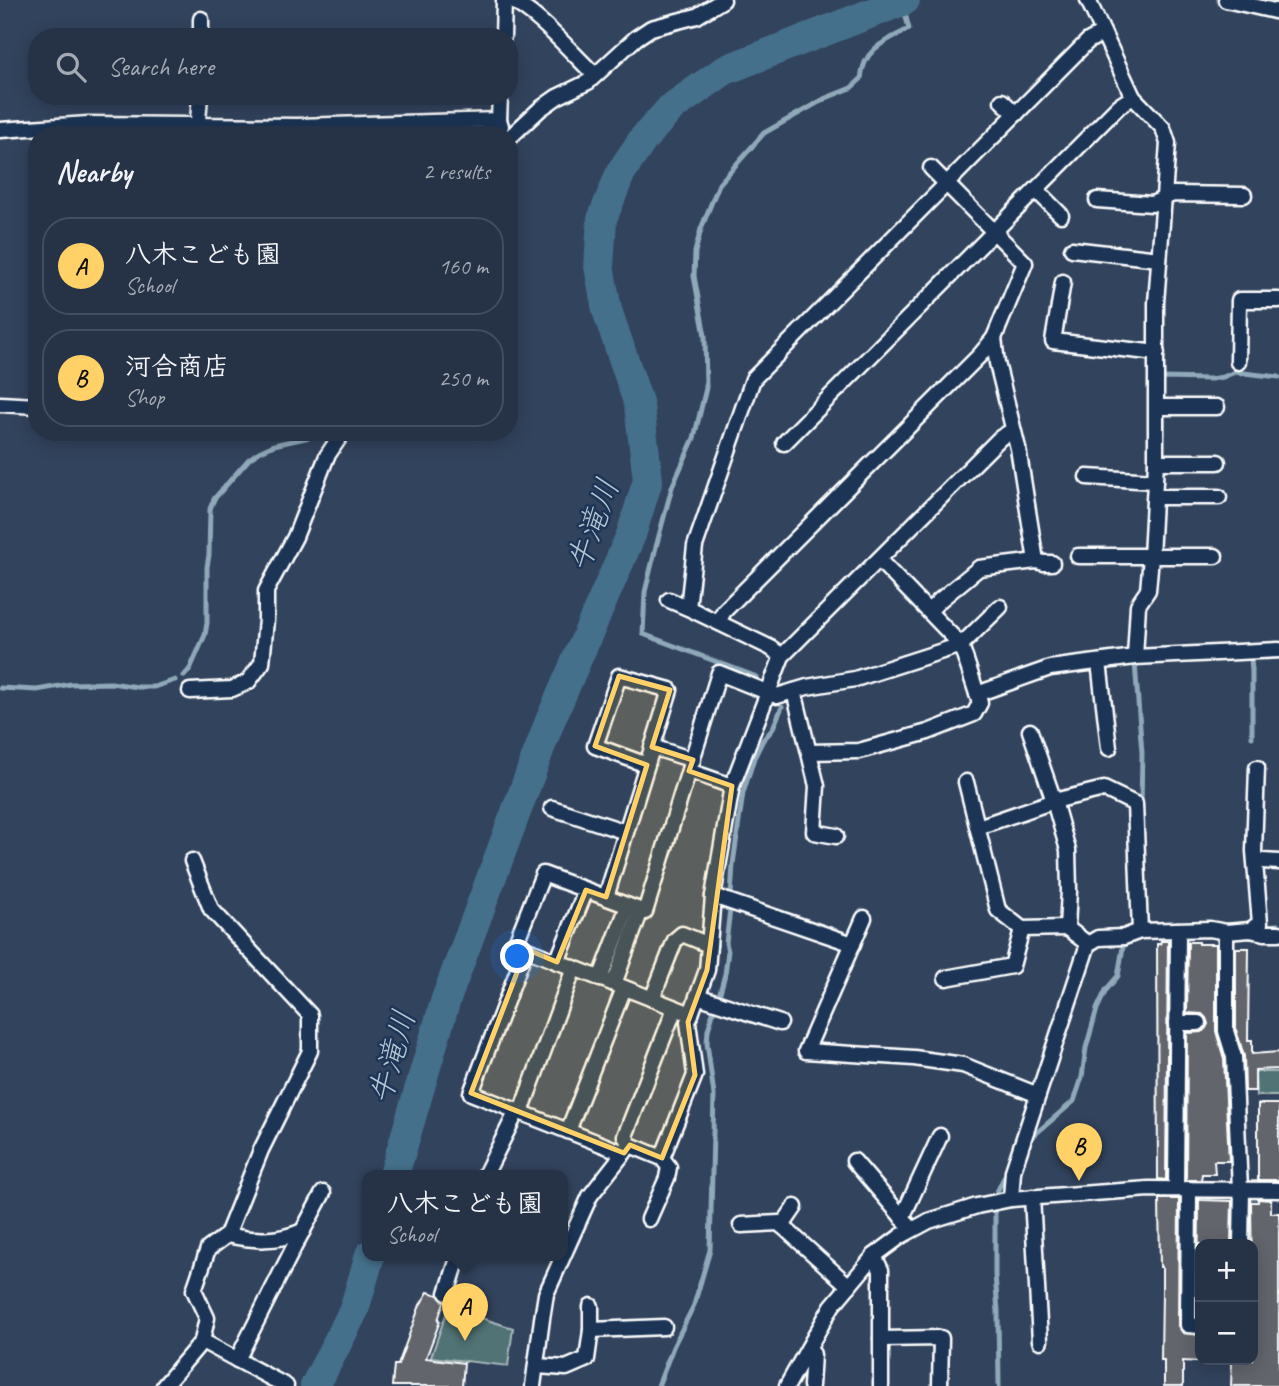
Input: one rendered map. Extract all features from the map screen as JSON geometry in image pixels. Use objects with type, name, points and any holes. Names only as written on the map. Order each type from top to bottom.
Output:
[{"type":"street","points":[[518,129],[540,108],[588,82],[651,27],[697,16],[723,0]]},
{"type":"street","points":[[1088,0],[1133,97],[1163,128],[1168,143],[1156,303],[1156,481],[1152,557],[1148,590],[1138,605],[1135,657]]},
{"type":"street","points":[[1226,0],[1279,12]]},
{"type":"street","points":[[506,28],[515,1],[537,18],[592,72]]},
{"type":"street","points":[[201,19],[201,28]]},
{"type":"street","points":[[688,608],[695,546],[753,379],[1088,41],[1103,33]]},
{"type":"street","points":[[784,443],[1119,106],[1133,97]]},
{"type":"street","points":[[1002,101],[1016,114]]},
{"type":"street","points":[[197,126],[199,105]]},
{"type":"street","points":[[500,105],[501,126]]},
{"type":"street","points":[[298,126],[499,120]]},
{"type":"street","points":[[59,126],[124,126]]},
{"type":"street","points":[[0,130],[28,128]]},
{"type":"street","points":[[718,622],[724,611],[994,338],[1025,263],[931,168]]},
{"type":"street","points":[[1036,190],[1061,215]]},
{"type":"street","points":[[1097,200],[1152,204],[1173,194],[1244,195]]},
{"type":"street","points":[[1072,249],[1159,259]]},
{"type":"street","points":[[1063,282],[1053,341],[1157,353]]},
{"type":"street","points":[[1238,362],[1240,300],[1279,300]]},
{"type":"street","points":[[1223,323],[1239,324]]},
{"type":"street","points":[[994,338],[997,363],[1018,448],[1036,561]]},
{"type":"street","points":[[0,404],[28,406]]},
{"type":"street","points":[[1157,407],[1217,407]]},
{"type":"street","points":[[662,1158],[695,1076],[688,1022],[706,970],[713,897],[732,786],[782,656],[1000,438],[1013,430]]},
{"type":"street","points":[[190,691],[232,688],[247,682],[262,663],[266,591],[295,537],[327,456],[337,441]]},
{"type":"street","points":[[1156,462],[1217,462]]},
{"type":"street","points":[[1087,477],[1156,481]]},
{"type":"street","points":[[1155,497],[1219,497]]},
{"type":"street","points":[[1078,556],[1215,556]]},
{"type":"street","points":[[809,752],[859,751],[928,732],[974,714],[980,703],[961,645],[879,560]]},
{"type":"street","points":[[929,611],[979,568],[1036,561],[1052,563]]},
{"type":"street","points":[[669,600],[771,648],[782,656]]},
{"type":"street","points":[[691,1014],[515,945],[543,874],[645,912],[719,673],[778,696],[807,687],[855,679],[961,645],[1000,607]]},
{"type":"street","points":[[977,694],[1050,668],[1135,657],[1279,650]]},
{"type":"street","points":[[1099,662],[1109,748]]},
{"type":"street","points":[[606,897],[670,691],[619,676],[594,746],[647,765]]},
{"type":"street","points":[[793,691],[817,786],[814,832],[836,836]]},
{"type":"street","points":[[1030,731],[1068,850],[1067,928]]},
{"type":"street","points":[[652,747],[732,786]]},
{"type":"street","points":[[1250,930],[1260,923],[1254,851],[1257,768]]},
{"type":"street","points":[[966,782],[999,910],[1022,929],[1067,928],[1088,944]]},
{"type":"street","points":[[978,827],[1104,789],[1135,804],[1140,932]]},
{"type":"street","points":[[552,807],[626,832]]},
{"type":"street","points":[[164,1386],[202,1341],[207,1318],[194,1290],[208,1249],[227,1235],[261,1150],[310,1051],[310,1015],[211,909],[192,861]]},
{"type":"street","points":[[1262,861],[1279,862]]},
{"type":"street","points":[[557,962],[586,890]]},
{"type":"street","points":[[713,897],[853,944]]},
{"type":"street","points":[[568,1131],[635,908]]},
{"type":"street","points":[[864,918],[806,1051],[914,1058],[964,1065],[1038,1095]]},
{"type":"street","points":[[946,978],[1012,966],[1022,929]]},
{"type":"street","points":[[1011,1199],[1013,1171],[1088,944],[1098,939],[1124,937],[1140,932],[1210,929],[1279,933]]},
{"type":"street","points":[[1178,930],[1177,1102],[1188,1325],[1195,1326]]},
{"type":"street","points":[[1226,932],[1226,1031],[1234,1057],[1241,1239]]},
{"type":"street","points":[[652,999],[675,940],[682,934],[709,945]]},
{"type":"street","points":[[526,950],[471,1093],[568,1131],[662,1158],[669,1167],[667,1178],[649,1219]]},
{"type":"street","points":[[488,1170],[519,1112],[574,968]]},
{"type":"street","points":[[698,996],[780,1023]]},
{"type":"street","points":[[568,1246],[590,1196],[627,1149],[625,1136],[675,1008]]},
{"type":"street","points":[[1177,1023],[1198,1023]]},
{"type":"street","points":[[1161,1102],[1177,1102]]},
{"type":"street","points":[[902,1218],[940,1136]]},
{"type":"street","points":[[854,1161],[913,1230]]},
{"type":"street","points":[[787,1386],[832,1306],[874,1256],[901,1236],[929,1221],[976,1206],[1031,1197],[1149,1189],[1279,1189]]},
{"type":"street","points":[[237,1360],[323,1193]]},
{"type":"street","points":[[1031,1197],[1040,1341]]},
{"type":"street","points":[[782,1226],[795,1207]]},
{"type":"street","points":[[741,1225],[779,1223],[849,1286]]},
{"type":"street","points":[[227,1235],[248,1240],[272,1240],[303,1231]]},
{"type":"street","points":[[874,1256],[881,1270],[881,1386]]},
{"type":"street","points":[[447,1293],[457,1261]]},
{"type":"street","points":[[533,1386],[547,1294],[561,1261]]},
{"type":"street","points":[[537,1366],[566,1368],[587,1359],[591,1306]]},
{"type":"street","points":[[591,1330],[664,1327]]},
{"type":"street","points":[[881,1339],[941,1338],[940,1386]]},
{"type":"street","points":[[202,1341],[286,1386]]},
{"type":"street","points":[[808,1349],[813,1354],[811,1386]]},
{"type":"highlighted area","points":[[619,676],[670,690],[652,747],[693,760],[689,771],[732,786],[707,970],[688,1022],[695,1075],[662,1158],[630,1145],[624,1153],[471,1093],[526,949],[557,962],[586,890],[606,897],[647,765],[595,746]]},
{"type":"green space","points":[[1255,1072],[1279,1072],[1279,1096],[1256,1096]]},
{"type":"green space","points":[[462,1312],[513,1328],[508,1366],[431,1357],[446,1314],[460,1320]]},
{"type":"building","points":[[1168,941],[1166,1180],[1158,1179],[1157,944]]},
{"type":"building","points":[[1188,942],[1216,944],[1216,1031],[1224,1059],[1229,1161],[1214,1161],[1215,1174],[1202,1174],[1201,1180],[1186,1180],[1187,1033],[1202,1032],[1208,1024],[1202,1014],[1187,1013]]},
{"type":"building","points":[[1236,948],[1249,948],[1248,1040],[1252,1040],[1252,1054],[1279,1052],[1279,1069],[1255,1070],[1255,1091],[1245,1091],[1244,1056],[1236,1030]]},
{"type":"building","points":[[1258,1104],[1279,1104],[1279,1180],[1258,1180]]},
{"type":"building","points":[[1159,1199],[1179,1199],[1178,1326],[1183,1333],[1195,1334],[1195,1362],[1183,1361],[1183,1386],[1164,1386],[1164,1360],[1161,1360]]},
{"type":"building","points":[[1199,1199],[1232,1201],[1231,1239],[1199,1239]]},
{"type":"building","points":[[1258,1199],[1271,1200],[1271,1213],[1279,1213],[1279,1386],[1231,1386],[1232,1365],[1258,1365],[1258,1239],[1251,1239],[1251,1202],[1258,1202]]},
{"type":"building","points":[[428,1292],[438,1295],[444,1302],[426,1358],[464,1363],[462,1386],[392,1386],[394,1365],[398,1365],[420,1305]]},
{"type":"waterway","name":"牛滝川","points":[[395,1170],[446,999],[550,721],[631,535],[648,480],[639,405],[607,310],[599,266],[602,219],[621,172],[644,138],[671,108],[725,70],[905,0]]},
{"type":"waterway","points":[[757,677],[643,634],[645,592],[656,547],[672,487],[694,438],[706,388],[705,336],[694,276],[695,252],[719,184],[764,133],[826,98],[851,88],[861,79],[866,60],[871,53],[884,42],[909,29],[902,1]]},
{"type":"waterway","points":[[1162,382],[1161,378],[1211,379],[1235,372],[1279,377]]},
{"type":"waterway","points":[[1163,409],[1163,434]]},
{"type":"waterway","points":[[184,676],[190,669],[205,635],[210,509],[214,499],[249,459],[274,445],[292,441]]},
{"type":"waterway","points":[[1158,543],[1160,511]]},
{"type":"waterway","points":[[1266,658],[1279,657]]},
{"type":"waterway","points":[[1251,658],[1252,737]]},
{"type":"waterway","points":[[1135,663],[1142,753],[1141,807]]},
{"type":"waterway","points":[[0,688],[37,690],[71,684],[111,683],[154,687],[175,680]]},
{"type":"waterway","points":[[731,895],[743,793],[754,758],[763,740],[772,730],[782,707]]},
{"type":"waterway","points":[[719,996],[728,951],[726,943],[730,909]]},
{"type":"waterway","points":[[1264,926],[1279,925]]},
{"type":"waterway","points":[[1027,1141],[1074,1101],[1097,1009],[1106,990],[1118,976],[1123,947],[1128,940]]},
{"type":"waterway","points":[[658,1386],[673,1347],[694,1305],[710,1250],[714,1095],[707,1043],[714,1009]]},
{"type":"waterway","points":[[995,1196],[1008,1169]]},
{"type":"waterway","points":[[995,1209],[999,1386]]},
{"type":"waterway","name":"牛滝川","points":[[315,1386],[354,1310],[368,1261]]},
{"type":"place","name":"河合商店","points":[[1079,1181]]},
{"type":"place","name":"八木こども園","points":[[465,1341]]}]
